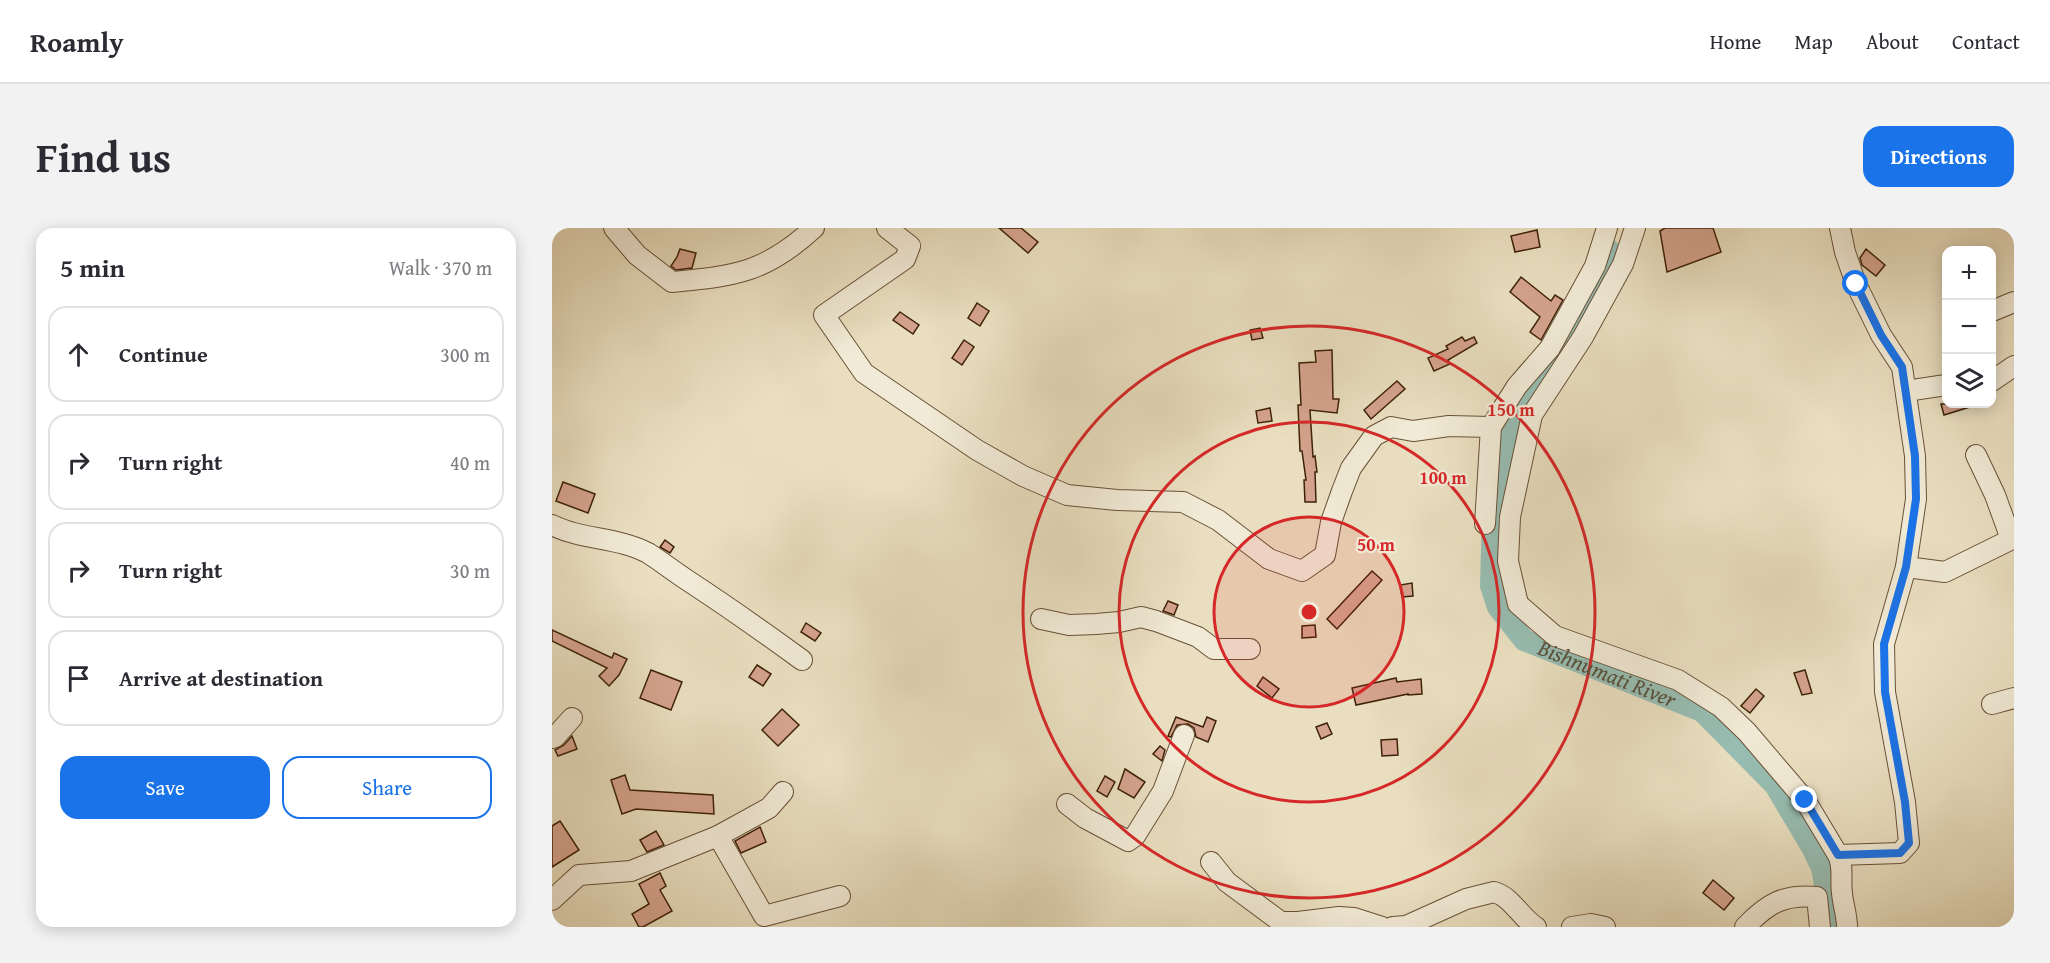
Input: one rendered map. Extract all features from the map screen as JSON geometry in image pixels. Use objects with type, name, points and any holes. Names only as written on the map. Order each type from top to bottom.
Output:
[{"type":"street","points":[[614,228],[637,255],[672,282],[723,277],[756,268],[774,260],[813,228]]},
{"type":"street","points":[[887,228],[910,246],[905,258],[824,315],[840,340],[864,373],[919,411],[977,450],[1023,476],[1067,495],[1117,500],[1183,502],[1218,520],[1269,559],[1302,571],[1325,555],[1331,522],[1351,468],[1374,436],[1391,427],[1413,430],[1449,426],[1491,427]]},
{"type":"street","points":[[1485,524],[1491,427],[1517,386],[1550,348],[1595,266],[1607,228]]},
{"type":"street","points":[[1635,228],[1623,264],[1582,337],[1532,415],[1510,517],[1508,561],[1518,604],[1555,636],[1678,680],[1721,707],[1747,732],[1805,800],[1842,863],[1820,927]]},
{"type":"street","points":[[1838,855],[1900,853],[1909,843],[1905,802],[1885,692],[1884,644],[1906,567],[1916,499],[1915,456],[1902,367],[1881,335],[1856,284],[1840,228]]},
{"type":"street","points":[[1996,309],[2014,302]]},
{"type":"street","points":[[1996,378],[2014,366]]},
{"type":"street","points":[[1906,391],[1942,386]]},
{"type":"street","points":[[1906,567],[1945,572],[2013,538],[1976,455]]},
{"type":"street","points":[[552,525],[560,529],[620,542],[648,553],[802,660]]},
{"type":"street","points":[[1041,619],[1069,625],[1119,622],[1141,617],[1198,637],[1214,649],[1250,649]]},
{"type":"street","points":[[1992,704],[2014,698]]},
{"type":"street","points":[[552,738],[572,718]]},
{"type":"street","points":[[1067,804],[1085,818],[1128,841],[1135,836],[1163,791],[1184,735]]},
{"type":"street","points":[[552,900],[579,875],[631,871],[718,836],[769,808],[783,792]]},
{"type":"street","points":[[718,836],[764,916],[840,896]]},
{"type":"street","points":[[1211,862],[1227,882],[1281,922],[1339,917],[1354,918],[1382,927]]},
{"type":"street","points":[[1393,927],[1406,926],[1466,899],[1494,892],[1506,897],[1528,922],[1536,927]]},
{"type":"street","points":[[1745,927],[1761,911],[1775,902],[1801,896],[1830,895]]},
{"type":"street","points":[[1830,895],[1847,918],[1847,927]]},
{"type":"street","points":[[1572,927],[1591,924],[1605,927]]},
{"type":"building","points":[[999,228],[1021,228],[1038,242],[1028,253]]},
{"type":"building","points":[[1665,228],[1713,228],[1721,252],[1667,272],[1660,231]]},
{"type":"building","points":[[1537,230],[1540,247],[1515,252],[1511,236]]},
{"type":"building","points":[[680,249],[696,253],[692,268],[676,270],[671,266]]},
{"type":"building","points":[[1866,249],[1885,265],[1876,276],[1862,265],[1860,258]]},
{"type":"building","points":[[1521,277],[1551,301],[1555,295],[1563,300],[1541,340],[1530,332],[1540,317],[1510,292]]},
{"type":"building","points":[[977,303],[989,311],[980,326],[968,318]]},
{"type":"building","points":[[900,312],[919,325],[913,334],[893,320]]},
{"type":"building","points":[[1260,328],[1263,338],[1252,340],[1250,330]]},
{"type":"building","points":[[1462,337],[1465,341],[1474,337],[1477,343],[1448,360],[1450,364],[1434,371],[1428,358],[1448,349],[1446,346]]},
{"type":"building","points":[[964,340],[974,347],[962,365],[952,358]]},
{"type":"building","points":[[1332,350],[1333,399],[1339,399],[1337,413],[1310,410],[1313,457],[1315,456],[1317,472],[1315,472],[1316,502],[1305,502],[1304,480],[1306,480],[1302,451],[1300,451],[1298,405],[1301,405],[1299,363],[1316,362],[1315,351]]},
{"type":"building","points":[[1397,381],[1405,389],[1371,419],[1364,410]]},
{"type":"building","points":[[1270,408],[1272,421],[1258,423],[1256,411]]},
{"type":"building","points":[[1942,408],[1967,408],[1944,415]]},
{"type":"building","points":[[563,482],[595,494],[588,513],[556,501]]},
{"type":"building","points":[[665,540],[674,547],[670,553],[660,547]]},
{"type":"building","points":[[1372,571],[1382,580],[1337,629],[1327,619]]},
{"type":"building","points":[[1412,583],[1413,596],[1402,597],[1400,585]]},
{"type":"building","points":[[1168,601],[1178,605],[1174,615],[1163,611]]},
{"type":"building","points":[[806,623],[821,633],[815,641],[801,632]]},
{"type":"building","points":[[1315,625],[1316,637],[1302,638],[1302,626]]},
{"type":"building","points":[[552,630],[612,658],[614,653],[627,659],[619,675],[609,686],[599,676],[607,668],[552,641]]},
{"type":"building","points":[[757,665],[771,674],[763,686],[749,677]]},
{"type":"building","points":[[651,670],[682,682],[671,710],[640,698]]},
{"type":"building","points":[[1805,670],[1812,693],[1802,695],[1794,673]]},
{"type":"building","points":[[1263,677],[1279,689],[1272,698],[1257,686]]},
{"type":"building","points":[[1396,678],[1397,682],[1421,679],[1422,694],[1408,694],[1356,705],[1352,688]]},
{"type":"building","points":[[1756,689],[1764,696],[1750,713],[1741,706]]},
{"type":"building","points":[[782,709],[799,725],[778,746],[762,730]]},
{"type":"building","points":[[1176,717],[1203,727],[1207,717],[1216,721],[1208,742],[1196,737],[1194,728],[1188,724],[1177,725],[1171,737],[1168,736]]},
{"type":"building","points":[[1327,723],[1332,734],[1321,739],[1316,727]]},
{"type":"building","points":[[572,736],[577,749],[558,756],[555,750],[564,745]]},
{"type":"building","points":[[1397,739],[1398,755],[1382,756],[1381,740]]},
{"type":"building","points":[[1160,746],[1165,750],[1162,761],[1153,754]]},
{"type":"building","points":[[1125,769],[1145,782],[1134,798],[1118,789]]},
{"type":"building","points":[[625,775],[630,790],[713,795],[714,814],[636,809],[622,814],[611,780]]},
{"type":"building","points":[[1105,776],[1115,782],[1107,797],[1097,791]]},
{"type":"building","points":[[560,821],[579,850],[552,867],[552,826]]},
{"type":"building","points":[[760,827],[766,842],[741,853],[735,841]]},
{"type":"building","points":[[656,831],[664,845],[647,852],[640,840]]},
{"type":"building","points":[[660,873],[666,886],[660,890],[672,911],[639,927],[632,914],[649,904],[639,884]]},
{"type":"building","points":[[1713,880],[1734,898],[1724,910],[1703,893]]},
{"type":"waterway","name":"Bishnumati River","points":[[1608,249],[1596,289],[1556,361],[1515,419],[1501,459],[1493,512],[1491,586],[1498,607],[1524,640],[1702,711],[1775,785],[1813,849],[1822,868],[1831,917],[1830,927]]},
{"type":"route","points":[[1805,800],[1838,855],[1900,853],[1909,843],[1905,802],[1885,692],[1884,644],[1906,567],[1916,499],[1915,456],[1902,367],[1881,335],[1856,284]]}]
